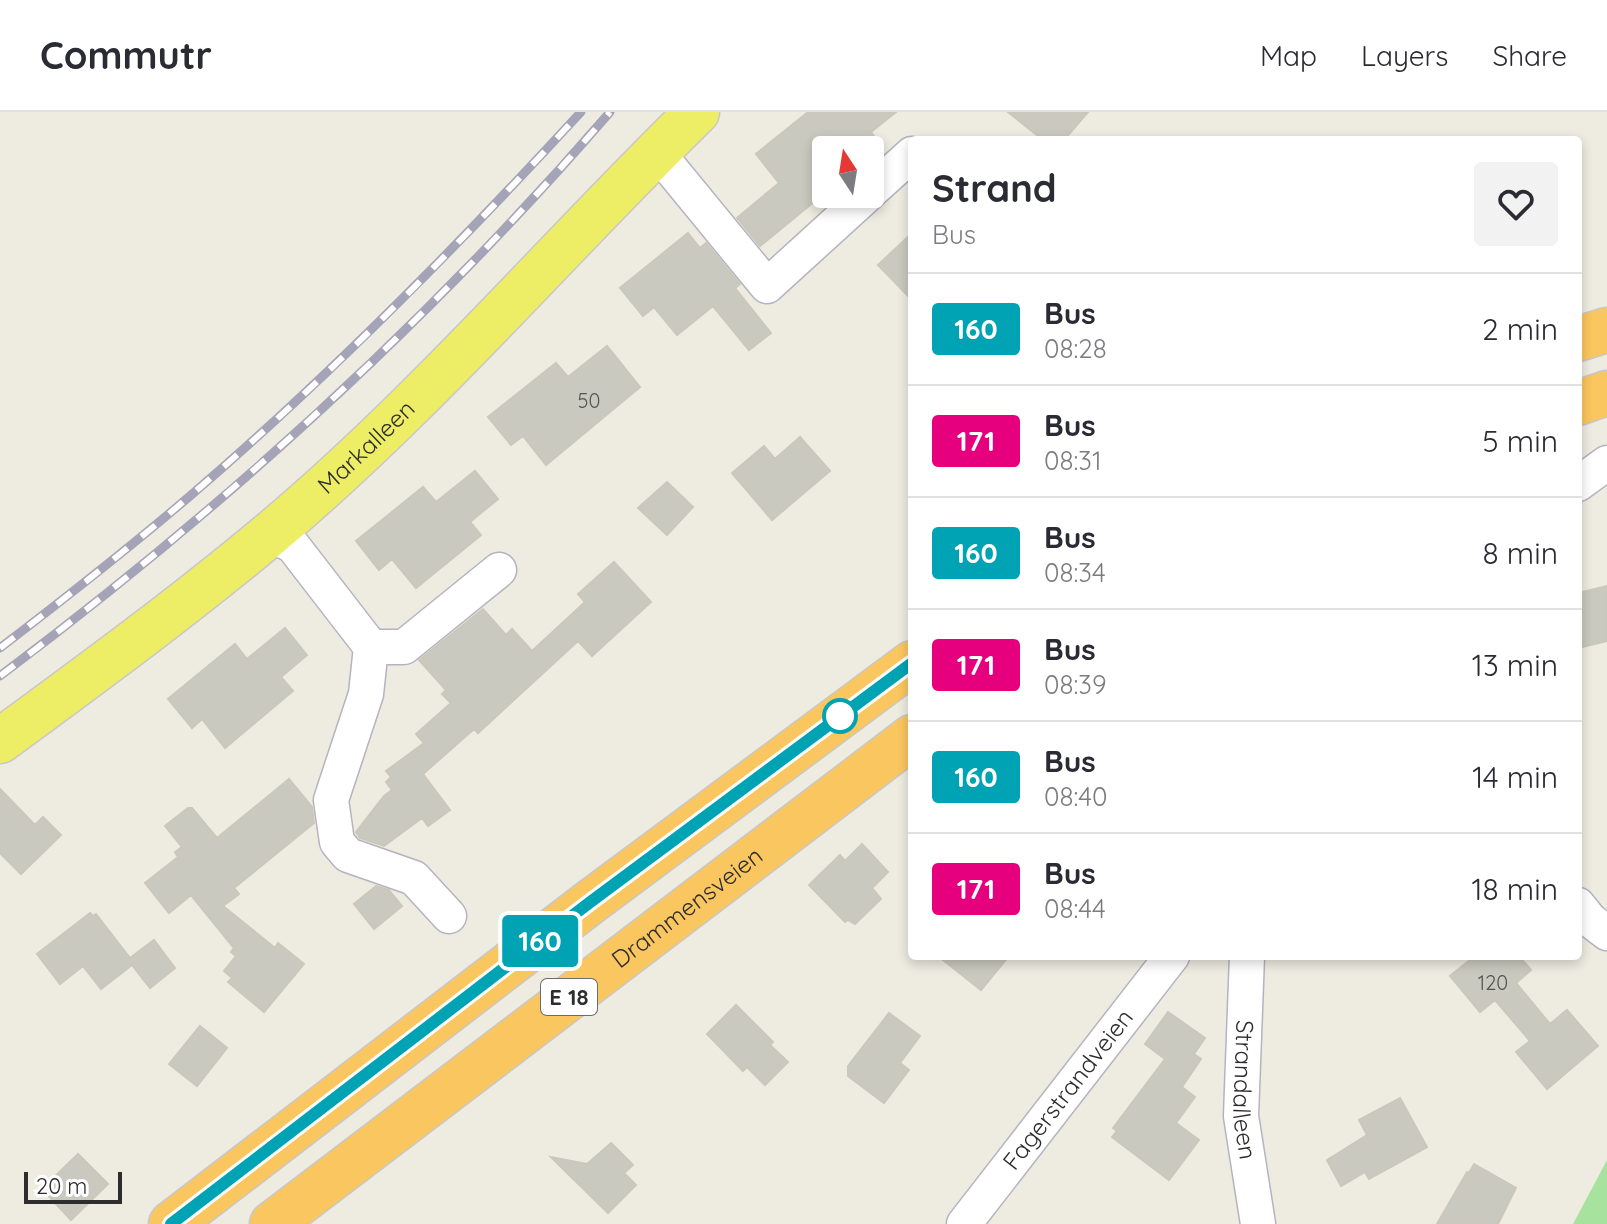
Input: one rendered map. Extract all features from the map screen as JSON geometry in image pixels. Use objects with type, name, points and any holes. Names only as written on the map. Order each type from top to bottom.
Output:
[{"type":"highway","points":[[1582,338],[1607,330]]},
{"type":"highway","points":[[1582,402],[1607,393]]},
{"type":"highway","name":"E 18","points":[[171,1224],[576,913],[908,666]]},
{"type":"highway","name":"Drammensveien","points":[[272,1224],[908,740]]},
{"type":"main road","name":"Markalleen","points":[[0,741],[122,651],[271,534],[379,435],[470,345],[697,112]]},
{"type":"street","points":[[657,152],[767,286],[853,208]]},
{"type":"street","points":[[884,179],[908,158]]},
{"type":"street","points":[[1582,481],[1607,463]]},
{"type":"street","points":[[271,534],[293,546],[371,647],[366,694],[331,800],[337,842],[348,855],[414,878],[449,916]]},
{"type":"street","points":[[371,647],[404,647],[499,570]]},
{"type":"street","points":[[1582,910],[1607,933]]},
{"type":"street","name":"Fagerstrandveien","points":[[964,1224],[1169,960]]},
{"type":"street","name":"Strandalleen","points":[[1247,960],[1241,1116],[1258,1224]]},
{"type":"green space","points":[[1607,1160],[1607,1224],[1573,1224]]},
{"type":"building","points":[[808,112],[896,112],[871,132],[874,136],[812,136],[812,203],[760,246],[737,218],[779,183],[756,154]]},
{"type":"building","points":[[1008,112],[1088,112],[1067,136],[1038,136]]},
{"type":"building","points":[[688,233],[700,248],[706,243],[740,284],[735,288],[771,333],[749,350],[713,306],[677,335],[654,307],[643,316],[620,288]]},
{"type":"building","points":[[908,237],[908,296],[878,265]]},
{"type":"building","points":[[607,346],[640,387],[546,465],[523,436],[511,445],[488,417],[556,363],[568,377]]},
{"type":"building","points":[[800,437],[830,471],[772,520],[732,473],[764,446],[775,459]]},
{"type":"building","points":[[475,471],[498,499],[470,522],[481,535],[416,588],[392,559],[379,570],[356,541],[423,487],[436,502]]},
{"type":"building","points":[[667,482],[693,507],[667,535],[638,508]]},
{"type":"building","points":[[614,562],[651,602],[592,656],[578,641],[478,733],[474,729],[423,774],[450,810],[428,826],[422,818],[384,846],[360,838],[356,832],[392,790],[386,782],[391,777],[386,771],[424,743],[416,734],[451,703],[442,694],[446,690],[419,660],[483,609],[506,635],[512,629],[532,651],[585,602],[578,594]]},
{"type":"building","points":[[1607,586],[1607,641],[1582,647],[1582,592]]},
{"type":"building","points":[[285,628],[307,655],[281,677],[293,691],[225,748],[202,719],[192,728],[168,699],[235,644],[247,659]]},
{"type":"building","points":[[289,779],[312,807],[314,823],[234,888],[239,894],[223,906],[275,948],[278,943],[304,964],[264,1012],[228,982],[232,978],[224,971],[236,956],[231,952],[234,948],[191,895],[169,913],[145,883],[178,857],[175,852],[182,847],[165,826],[188,808],[192,808],[217,838]]},
{"type":"building","points":[[0,789],[35,825],[43,817],[61,835],[21,874],[0,853]]},
{"type":"building","points":[[862,844],[888,872],[872,888],[881,899],[855,924],[848,920],[845,922],[809,885],[840,855],[845,861]]},
{"type":"building","points":[[376,886],[389,890],[402,906],[374,929],[354,904]]},
{"type":"building","points":[[90,913],[93,916],[96,914],[130,958],[154,940],[175,968],[150,988],[132,965],[101,989],[83,966],[60,984],[37,954]]},
{"type":"building","points":[[943,960],[1006,960],[981,990]]},
{"type":"building","points":[[1470,960],[1522,960],[1531,970],[1516,983],[1550,1024],[1567,1010],[1598,1046],[1547,1089],[1516,1052],[1530,1041],[1495,1000],[1480,1012],[1450,976]]},
{"type":"building","points":[[736,1005],[788,1062],[765,1085],[747,1067],[743,1071],[707,1034]]},
{"type":"building","points":[[1168,1012],[1205,1038],[1194,1054],[1201,1059],[1182,1087],[1195,1097],[1176,1123],[1199,1140],[1169,1180],[1112,1137],[1117,1131],[1113,1128],[1165,1059],[1145,1044]]},
{"type":"building","points":[[889,1013],[920,1036],[900,1063],[909,1070],[884,1103],[848,1076],[848,1066]]},
{"type":"building","points":[[200,1026],[227,1048],[197,1086],[169,1064]]},
{"type":"building","points":[[1400,1098],[1427,1147],[1369,1179],[1365,1172],[1341,1186],[1327,1160],[1367,1135],[1359,1120]]},
{"type":"building","points":[[611,1143],[633,1165],[624,1173],[636,1185],[608,1213],[551,1157],[587,1164]]},
{"type":"building","points":[[78,1154],[108,1184],[71,1220],[42,1189]]},
{"type":"building","points":[[1474,1164],[1516,1188],[1498,1224],[1437,1224],[1467,1172]]},
{"type":"railway","points":[[0,648],[167,516],[292,405],[439,261],[581,112]]},
{"type":"railway","points":[[0,676],[163,547],[320,410],[470,265],[610,112]]},
{"type":"bus line","name":"160","points":[[171,1224],[589,903],[908,666]]}]
